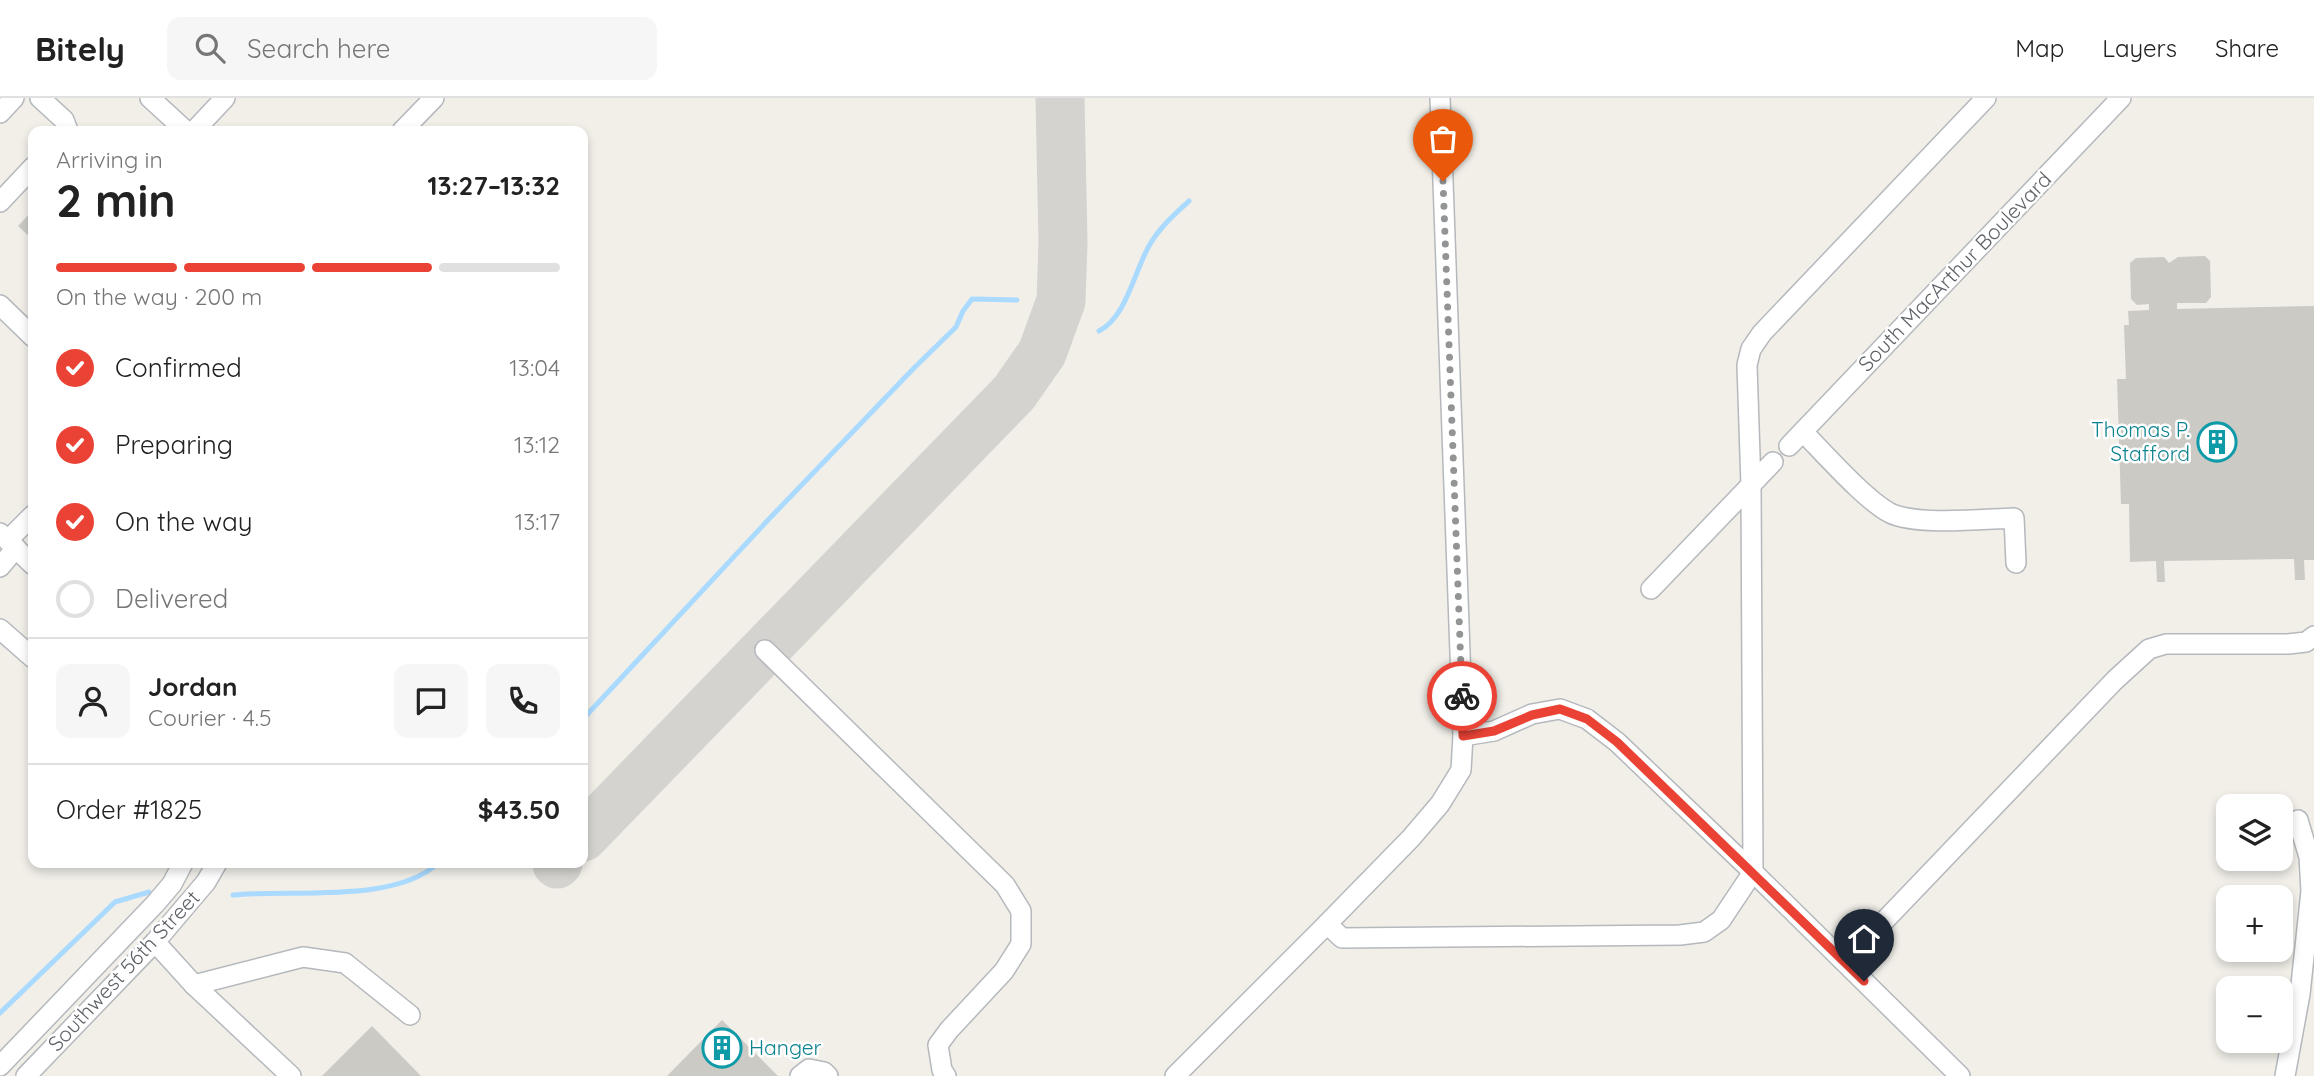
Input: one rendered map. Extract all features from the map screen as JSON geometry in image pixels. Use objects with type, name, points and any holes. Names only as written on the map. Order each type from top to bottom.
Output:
[{"type":"street","points":[[0,113],[15,98]]},
{"type":"street","points":[[40,98],[64,120],[66,126]]},
{"type":"street","points":[[150,98],[181,126]]},
{"type":"street","points":[[199,126],[225,98]]},
{"type":"street","points":[[407,126],[434,98]]},
{"type":"street","points":[[1175,1076],[1411,838],[1440,804],[1461,770],[1463,736],[1440,98]]},
{"type":"street","points":[[1327,924],[1342,938],[1680,935],[1704,932],[1721,920],[1753,872],[1751,486],[1747,365],[1751,349],[1762,333],[1986,98]]},
{"type":"street","name":"South MacArthur Boulevard","points":[[2016,563],[2014,518],[1909,519],[1890,513],[1796,439],[2121,98]]},
{"type":"street","points":[[0,202],[28,172]]},
{"type":"street","points":[[0,305],[28,332]]},
{"type":"street","points":[[1651,589],[1773,462]]},
{"type":"street","points":[[0,567],[8,540],[28,520]]},
{"type":"street","points":[[8,540],[28,560]]},
{"type":"street","points":[[0,629],[28,654]]},
{"type":"street","points":[[1845,962],[2098,697],[2149,649],[2166,644],[2288,644],[2306,642],[2314,636]]},
{"type":"street","points":[[765,650],[1005,885],[1021,911],[1021,944],[1004,971],[938,1045],[942,1070],[946,1076]]},
{"type":"street","points":[[1463,736],[1494,731],[1532,715],[1560,709],[1587,719],[1617,742],[1961,1076]]},
{"type":"street","points":[[2285,1076],[2300,994],[2311,891],[2309,857],[2298,820]]},
{"type":"street","points":[[0,1066],[155,904],[172,884],[180,868]]},
{"type":"street","name":"Southwest 56th Street","points":[[26,1076],[155,942],[206,883],[215,868]]},
{"type":"street","points":[[155,942],[194,985],[291,1076]]},
{"type":"street","points":[[194,985],[303,957],[345,963],[410,1015]]},
{"type":"street","points":[[800,1076],[809,1069],[824,1072],[828,1076]]},
{"type":"building","points":[[28,215],[28,235],[18,226]]},
{"type":"building","name":"Thomas P. Stafford","points":[[2205,256],[2210,261],[2211,297],[2206,303],[2177,303],[2177,309],[2314,306],[2314,560],[2304,560],[2305,580],[2295,580],[2294,559],[2164,561],[2165,582],[2157,582],[2156,561],[2130,562],[2129,504],[2121,504],[2117,379],[2126,379],[2124,325],[2129,325],[2128,311],[2149,310],[2149,304],[2137,305],[2131,299],[2130,263],[2136,258],[2164,257],[2169,263],[2178,257]]},
{"type":"building","name":"Hanger","points":[[722,1020],[778,1076],[667,1076]]},
{"type":"building","points":[[372,1026],[421,1076],[322,1076]]},
{"type":"waterway","points":[[1099,331],[1117,315],[1153,239],[1189,201]]},
{"type":"waterway","points":[[588,714],[768,520],[956,327],[972,299],[1017,300]]},
{"type":"waterway","points":[[233,895],[370,890],[419,876],[431,868]]},
{"type":"waterway","points":[[0,1013],[115,902],[149,892]]},
{"type":"taxiway","points":[[588,832],[1014,393],[1042,353],[1061,301],[1063,242],[1060,98]]},
{"type":"way so far","points":[[1443,181],[1462,696]]},
{"type":"place","name":"Thomas P. Stafford","points":[[2217,442]]},
{"type":"place","name":"Hanger","points":[[722,1048]]},
{"type":"route","points":[[1462,696],[1463,736],[1494,731],[1532,715],[1560,709],[1587,719],[1617,742],[1864,981]]}]
